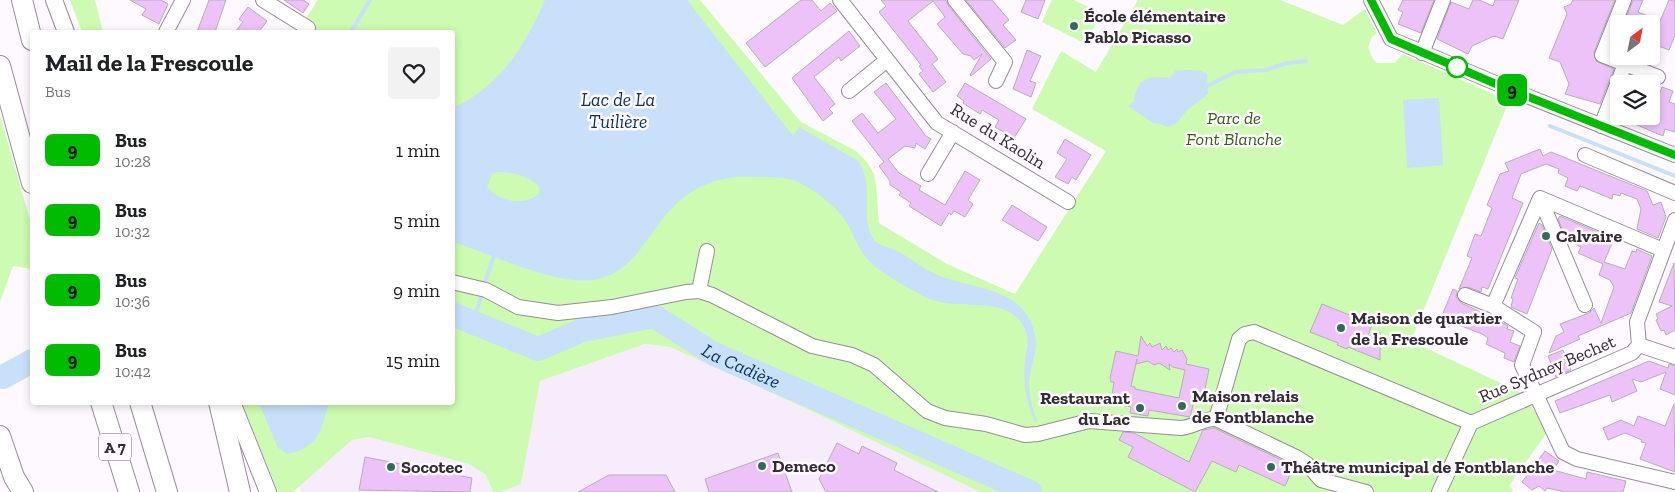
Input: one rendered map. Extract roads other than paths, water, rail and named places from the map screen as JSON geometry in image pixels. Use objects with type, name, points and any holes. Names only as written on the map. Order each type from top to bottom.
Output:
[{"type":"highway","points":[[22,0],[30,32]]},
{"type":"highway","points":[[0,66],[30,177]]},
{"type":"highway","name":"A 7","points":[[102,405],[129,492]]},
{"type":"highway","name":"A 7","points":[[141,405],[167,492]]},
{"type":"highway","points":[[220,405],[240,492]]},
{"type":"highway","points":[[0,436],[14,477],[22,492]]},
{"type":"main road","points":[[54,0],[65,30]]},
{"type":"main road","points":[[233,405],[268,492]]},
{"type":"street","points":[[167,30],[183,0]]},
{"type":"street","points":[[263,0],[308,28]]},
{"type":"street","name":"Rue du Kaolin","points":[[840,0],[937,122],[1068,202]]},
{"type":"street","points":[[955,0],[1005,62],[996,81]]},
{"type":"street","points":[[1371,0],[1391,39],[1675,155]]},
{"type":"street","points":[[1422,53],[1443,0]]},
{"type":"street","points":[[1618,15],[1624,0]]},
{"type":"street","points":[[1610,35],[1602,55],[1610,58]]},
{"type":"street","points":[[849,91],[887,60]]},
{"type":"street","points":[[1601,126],[1625,65]]},
{"type":"street","points":[[1628,65],[1653,75]]},
{"type":"street","points":[[928,174],[953,132]]},
{"type":"street","points":[[1585,155],[1675,192]]},
{"type":"street","points":[[1540,198],[1663,250]]},
{"type":"street","points":[[1540,198],[1585,306]]},
{"type":"street","points":[[1493,306],[1540,198]]},
{"type":"street","name":"Rue Sydney Bechet","points":[[1439,492],[1465,431],[1471,424],[1632,353],[1639,345],[1637,322],[1675,220]]},
{"type":"street","points":[[699,291],[706,251]]},
{"type":"street","points":[[455,283],[486,290],[518,307],[558,313],[587,311],[666,294],[699,291],[712,295],[812,346],[852,355],[874,365],[927,411],[945,418],[986,424],[1024,435],[1038,434],[1089,421],[1191,428],[1207,418],[1216,419],[1296,457],[1307,464],[1321,480],[1366,492]]},
{"type":"street","points":[[1465,295],[1493,306],[1534,332],[1522,365],[1563,452],[1576,460],[1675,482]]},
{"type":"street","points":[[1216,419],[1239,339],[1245,334],[1254,332],[1471,424]]},
{"type":"street","points":[[1639,345],[1675,358]]},
{"type":"water","name":"Lac de La Tuilière","points":[[545,0],[687,0],[793,136],[799,127],[858,161],[866,181],[868,223],[870,233],[875,241],[899,252],[933,273],[1004,296],[1025,312],[1032,325],[1036,340],[1029,385],[1031,401],[1037,421],[1035,422],[1029,408],[1026,393],[1024,370],[1028,338],[1021,322],[1012,314],[1001,309],[930,299],[893,279],[869,261],[844,218],[833,206],[812,190],[793,180],[776,177],[738,177],[701,186],[680,200],[671,209],[628,263],[619,270],[598,279],[564,279],[525,268],[455,243],[455,107],[484,89],[497,77],[520,48]],"holes":[[[498,172],[516,174],[531,180],[540,188],[538,195],[525,200],[511,201],[498,196],[487,187],[492,174]]]},
{"type":"water","points":[[1175,71],[1201,71],[1207,74],[1208,94],[1187,110],[1176,124],[1167,127],[1153,123],[1128,106],[1134,102],[1138,87],[1145,80],[1156,77],[1170,78]]},
{"type":"water","points":[[1439,98],[1443,165],[1407,168],[1403,100]]},
{"type":"water","points":[[260,405],[328,405],[321,429],[313,442],[299,451],[288,454],[278,448]]},
{"type":"waterway","points":[[352,30],[370,0]]},
{"type":"waterway","points":[[1203,88],[1235,72],[1266,70],[1287,63],[1306,61]]},
{"type":"waterway","points":[[1550,126],[1675,176]]},
{"type":"waterway","points":[[484,285],[495,253]]},
{"type":"waterway","points":[[473,322],[481,297]]},
{"type":"waterway","name":"La Cadière","points":[[455,315],[538,349],[583,330],[654,316],[712,353],[1030,492]]},
{"type":"waterway","name":"La Cadière","points":[[3,377],[30,362]]},
{"type":"place","name":"École élémentaire Pablo Picasso","points":[[1074,26]]},
{"type":"place","name":"Calvaire","points":[[1546,236]]},
{"type":"place","name":"Maison de quartier de la Frescoule","points":[[1341,328]]},
{"type":"place","name":"Maison relais de Fontblanche","points":[[1182,406]]},
{"type":"place","name":"Restaurant du Lac","points":[[1140,408]]},
{"type":"place","name":"Demeco","points":[[762,466]]},
{"type":"place","name":"Socotec","points":[[391,467]]},
{"type":"place","name":"Théâtre municipal de Fontblanche","points":[[1271,467]]},
{"type":"park label","name":"Parc de Font Blanche","points":[[1234,128]]}]
